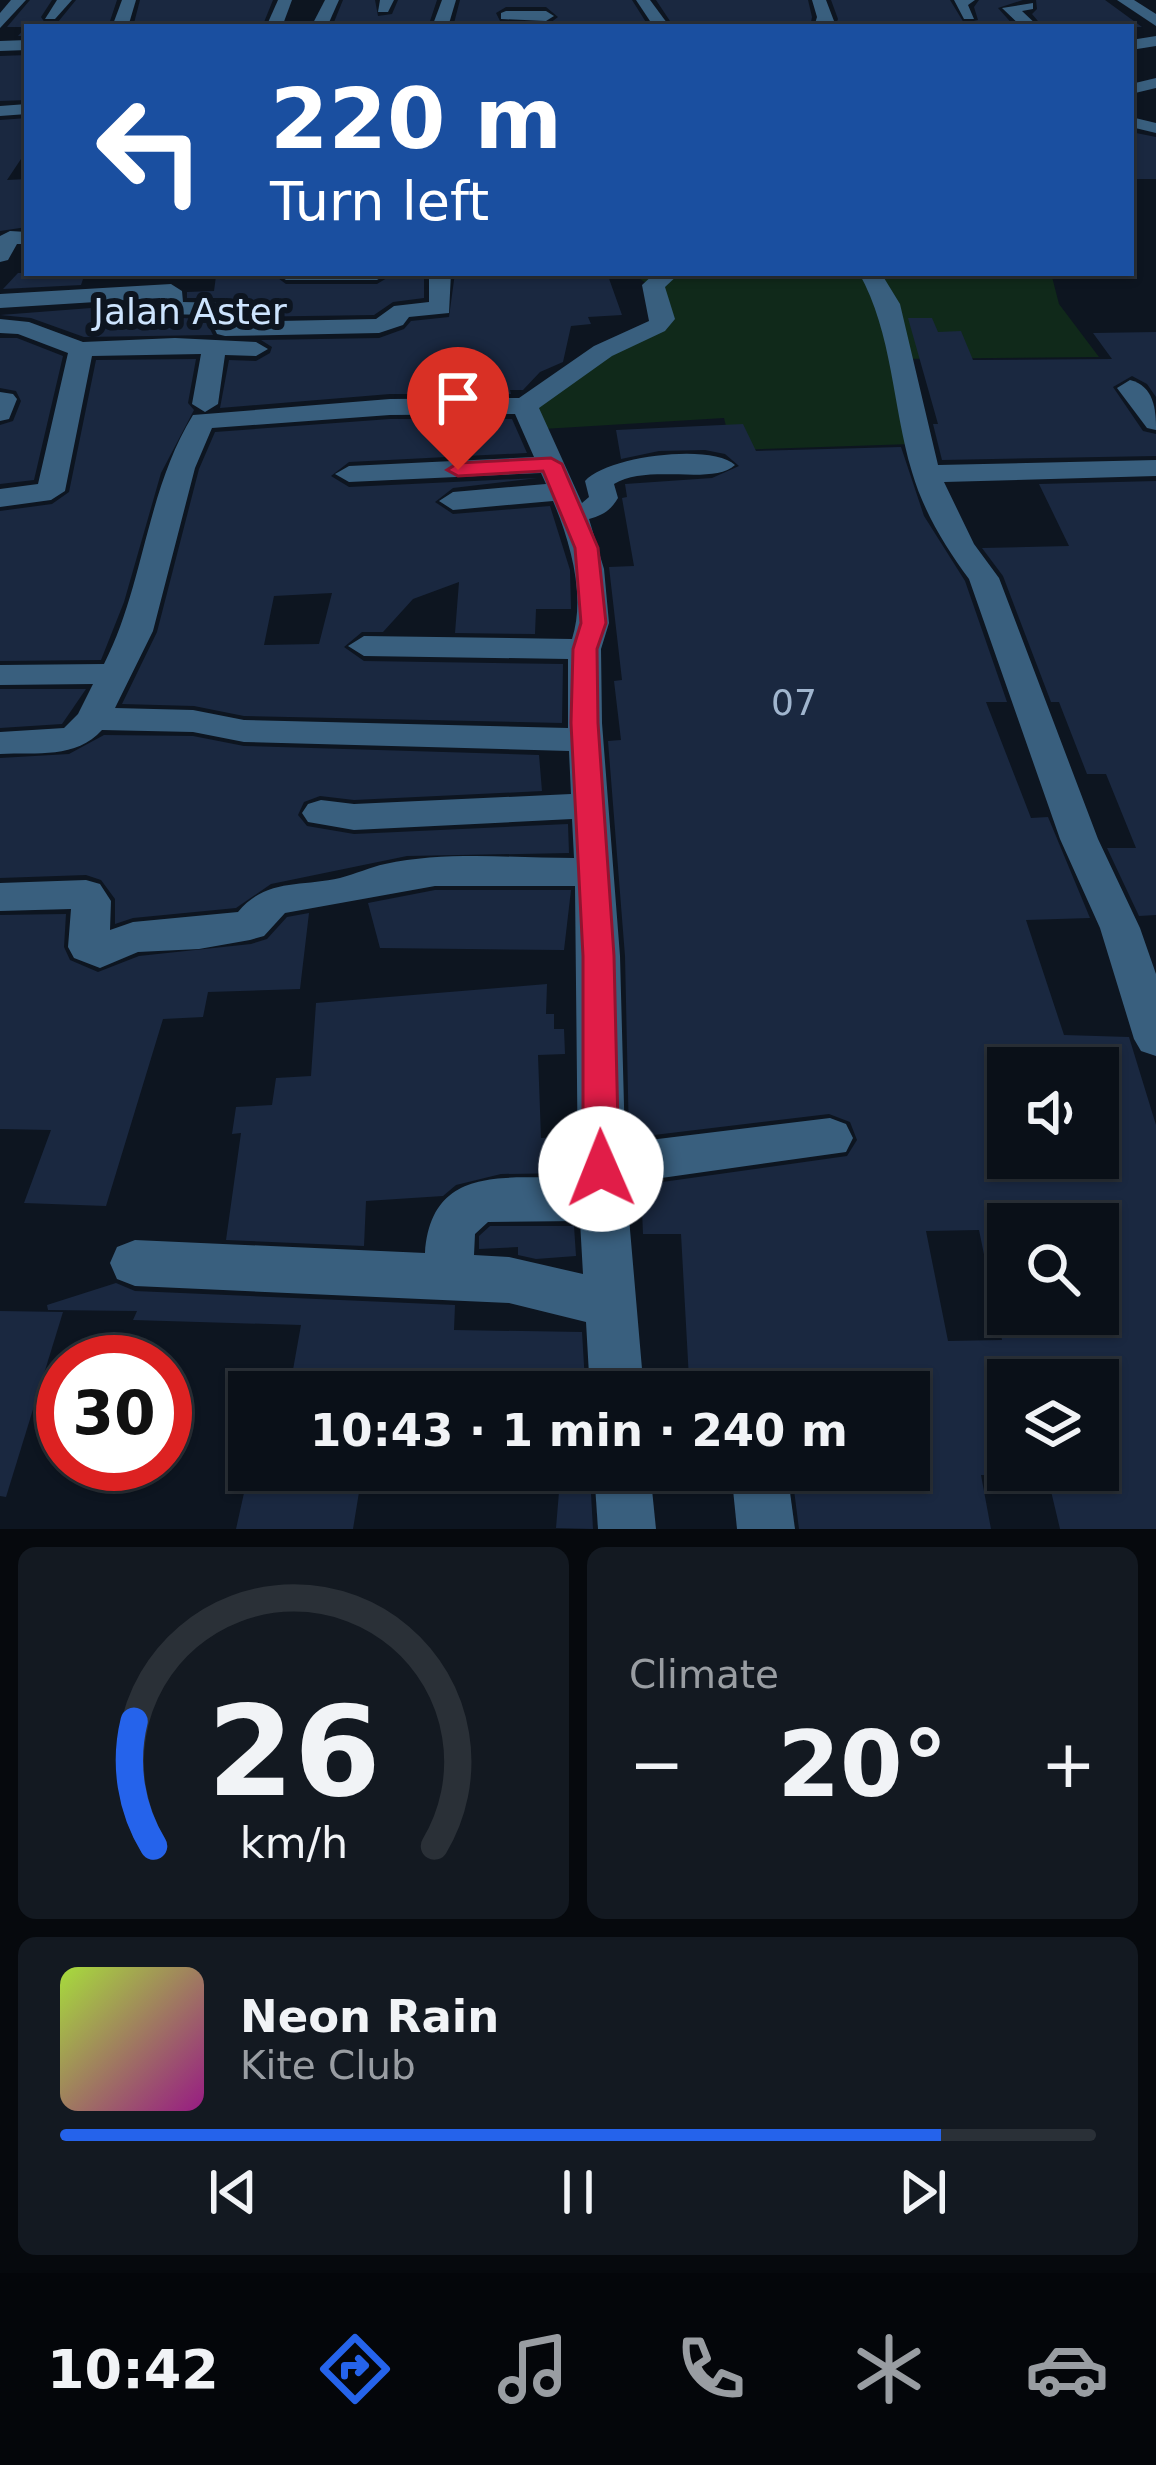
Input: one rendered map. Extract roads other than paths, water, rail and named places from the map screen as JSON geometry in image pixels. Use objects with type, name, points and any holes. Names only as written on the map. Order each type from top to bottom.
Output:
[{"type":"street","points":[[0,23],[20,0]]},
{"type":"street","points":[[50,16],[65,0]]},
{"type":"street","points":[[819,0],[826,21],[821,24]]},
{"type":"street","points":[[1022,0],[1028,6],[1009,8],[1025,23]]},
{"type":"street","points":[[1124,0],[1156,21]]},
{"type":"street","points":[[506,16],[544,14]]},
{"type":"street","points":[[0,253],[10,238],[24,238]]},
{"type":"street","points":[[0,302],[171,291],[171,309],[213,307],[225,328],[379,326],[395,320],[402,311],[441,308],[440,276]]},
{"type":"street","points":[[0,743],[74,739],[93,719],[142,619],[158,546],[200,424],[221,417],[527,404],[603,351],[657,326],[662,319],[653,285],[659,276]]},
{"type":"street","points":[[872,276],[888,304],[926,474],[960,545],[984,578],[1079,839],[1120,928],[1156,1039]]},
{"type":"street","name":"Jalan Aster","points":[[0,326],[21,327],[81,349],[312,347]]},
{"type":"street","points":[[0,498],[51,490],[81,349]]},
{"type":"street","points":[[205,404],[214,349]]},
{"type":"street","points":[[1130,388],[1156,422]]},
{"type":"street","points":[[527,404],[586,548],[586,740],[598,956],[602,1184],[616,1371]]},
{"type":"street","points":[[349,474],[561,487],[595,508],[604,498],[599,481],[608,473],[648,466],[721,465]]},
{"type":"street","points":[[926,474],[1156,468]]},
{"type":"street","points":[[453,500],[561,487]]},
{"type":"street","points":[[519,623],[589,636]]},
{"type":"street","points":[[364,646],[589,636]]},
{"type":"street","points":[[0,675],[116,674]]},
{"type":"street","points":[[93,719],[193,721],[244,731],[586,740]]},
{"type":"street","points":[[321,813],[354,817],[590,806]]},
{"type":"street","points":[[0,897],[86,894],[91,901],[89,947],[100,952],[133,937],[199,934],[250,925],[267,904],[281,899],[341,892],[387,878],[435,872],[592,872]]},
{"type":"street","points":[[448,1277],[452,1225],[478,1201],[602,1184],[654,1156],[830,1138]]},
{"type":"street","points":[[135,1263],[509,1280],[612,1304]]},
{"type":"street","points":[[624,1491],[627,1529]]},
{"type":"street","points":[[761,1491],[766,1529]]}]
